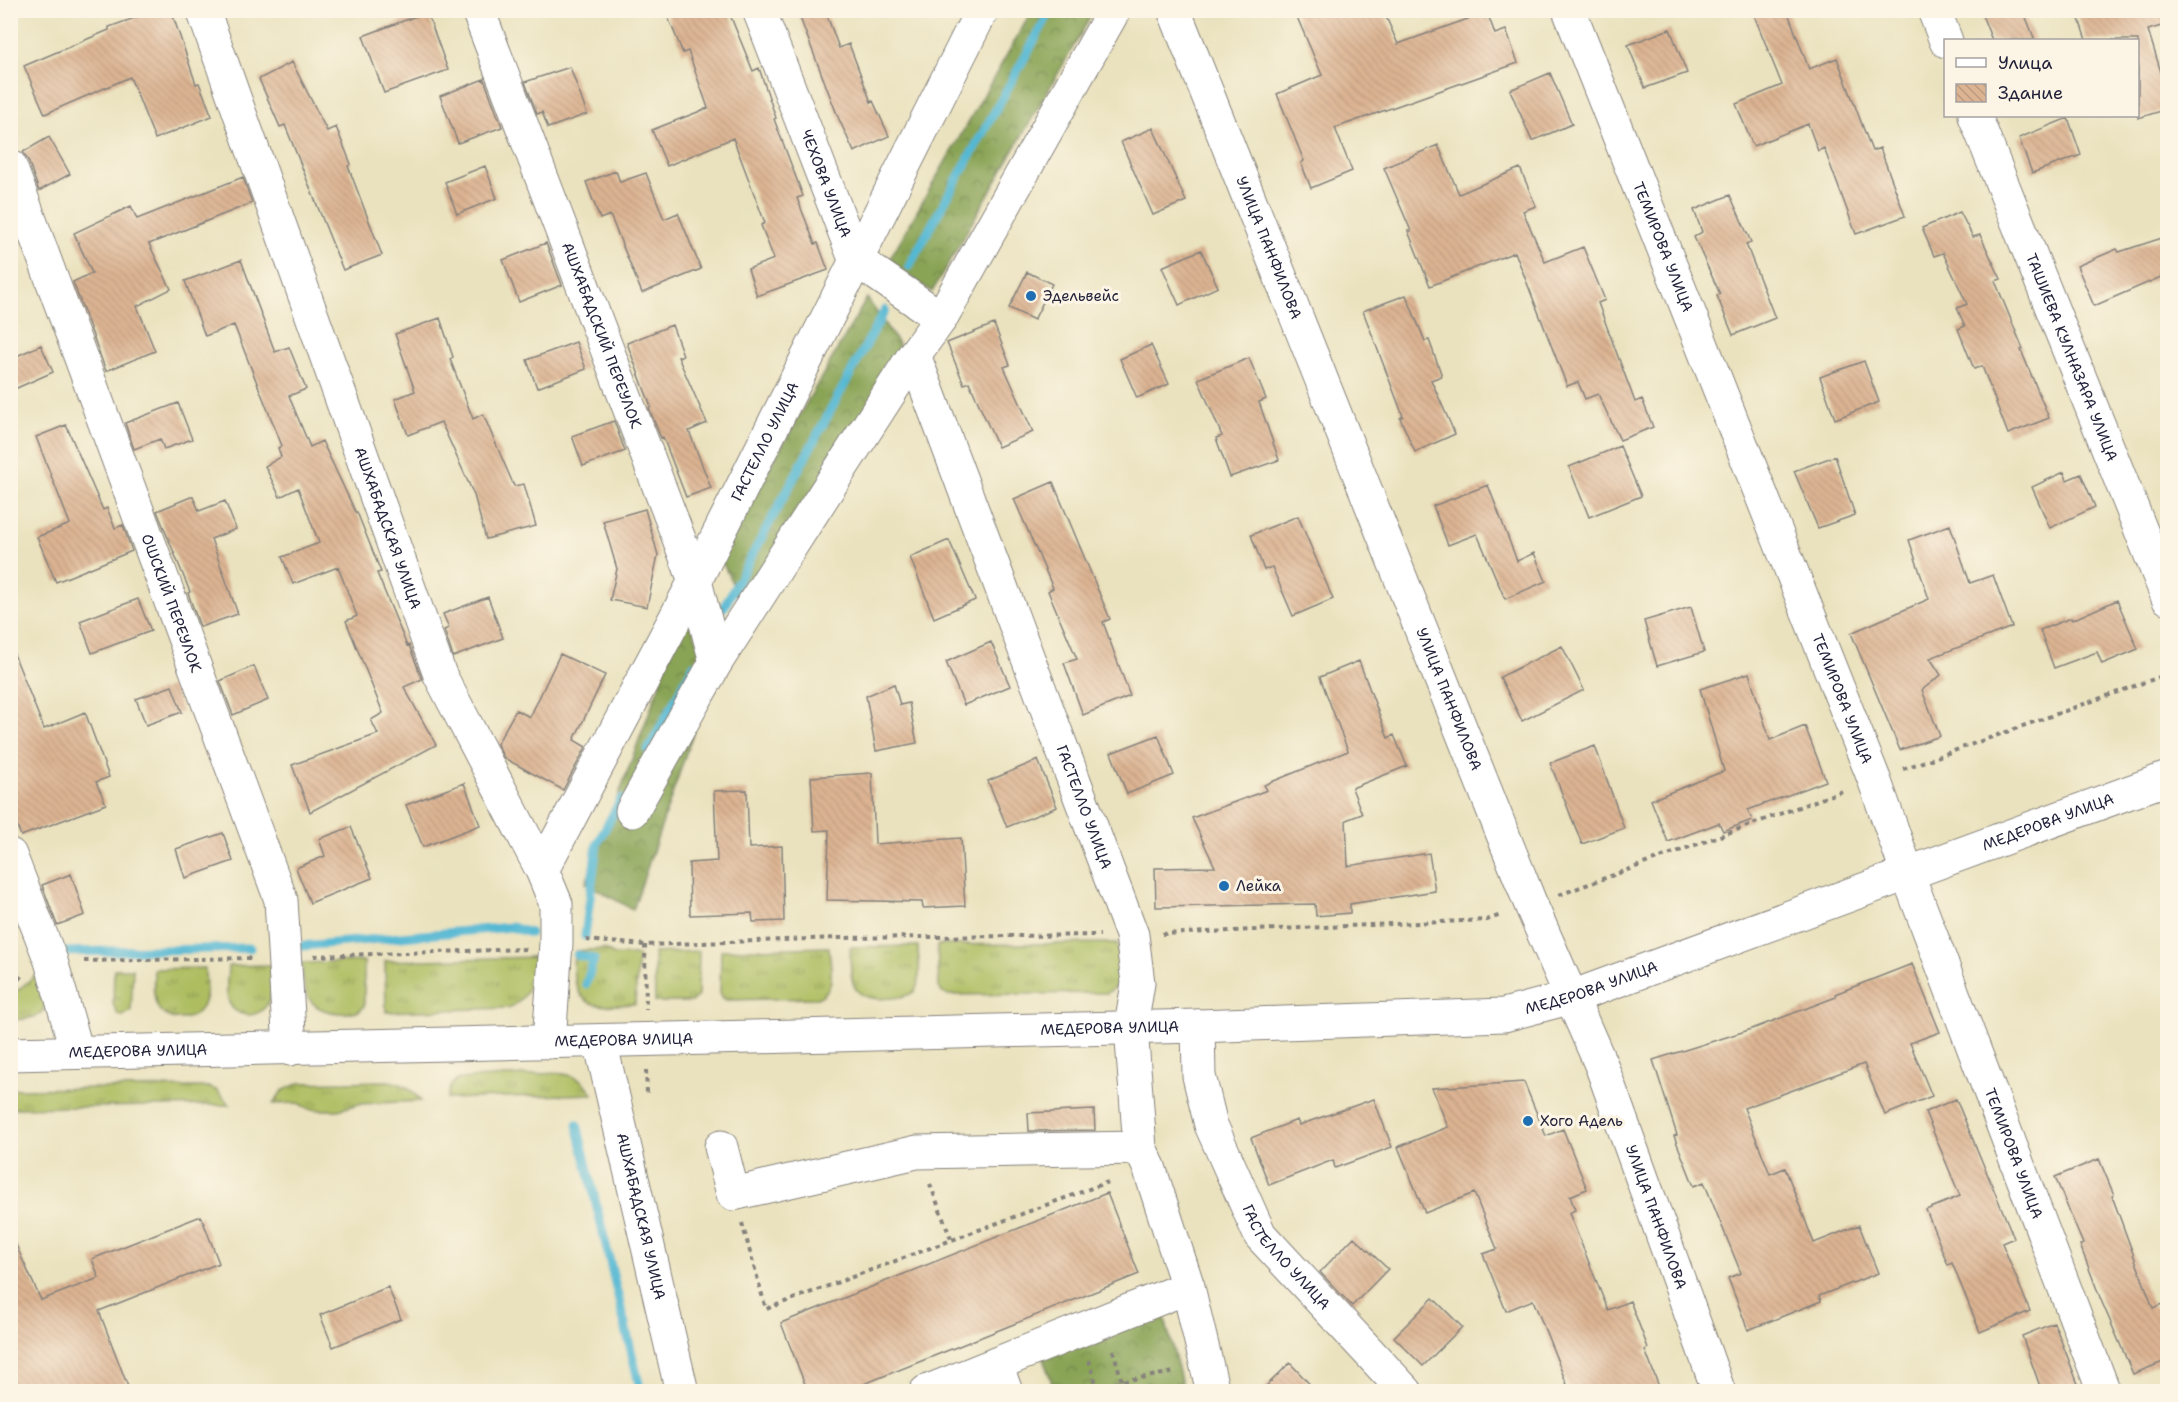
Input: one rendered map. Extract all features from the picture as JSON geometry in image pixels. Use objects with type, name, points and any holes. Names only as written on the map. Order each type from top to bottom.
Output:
[{"type":"street","name":"АШХАБАДСКАЯ УЛИЦА","points":[[203,10],[440,675],[542,870],[556,904],[556,943],[549,1042]]},
{"type":"street","name":"АШХАБАДСКИЙ ПЕРЕУЛОК","points":[[478,10],[695,581],[716,662]]},
{"type":"street","name":"ЧЕХОВА УЛИЦА","points":[[759,10],[855,259]]},
{"type":"street","name":"ГАСТЕЛЛО УЛИЦА","points":[[542,870],[695,581],[982,10]]},
{"type":"street","points":[[632,812],[716,662],[914,355],[941,318],[1114,10]]},
{"type":"street","name":"УЛИЦА ПАНФИЛОВА","points":[[1173,10],[1531,905],[1602,1067],[1719,1392]]},
{"type":"street","name":"ТЕМИРОВА УЛИЦА","points":[[1569,10],[1874,779],[1908,875],[2104,1392]]},
{"type":"street","points":[[1934,10],[1945,39]]},
{"type":"street","name":"ТАШИЕВА КУЛНАЗАРА УЛИЦА","points":[[1975,117],[2168,598]]},
{"type":"street","name":"ОШСКИЙ ПЕРЕУЛОК","points":[[10,166],[281,900],[290,1049]]},
{"type":"street","points":[[855,259],[941,318]]},
{"type":"street","name":"ГАСТЕЛЛО УЛИЦА","points":[[914,355],[1132,935],[1138,983],[1131,1027],[1144,1157],[1188,1287],[1210,1379]]},
{"type":"street","name":"МЕДЕРОВА УЛИЦА","points":[[10,1054],[1198,1026],[1504,1015],[1572,997],[2168,778]]},
{"type":"street","points":[[10,855],[51,961],[77,1052]]},
{"type":"street","name":"ГАСТЕЛЛО УЛИЦА","points":[[1198,1026],[1199,1076],[1211,1125],[1260,1235],[1406,1392]]},
{"type":"street","name":"АШХАБАДСКАЯ УЛИЦА","points":[[600,1041],[682,1392]]},
{"type":"street","points":[[721,1147],[733,1194],[917,1152],[1144,1157]]},
{"type":"street","points":[[926,1392],[1001,1378],[1104,1321],[1188,1287]]},
{"type":"path","points":[[10,981],[17,981],[33,962],[51,961],[286,958],[374,953],[535,949],[574,939],[645,945],[839,938],[1132,935],[1487,920],[1531,905]]},
{"type":"path","points":[[645,945],[647,1102]]},
{"type":"path","points":[[917,1152],[951,1239]]},
{"type":"path","points":[[733,1194],[766,1309],[951,1239],[1144,1157]]},
{"type":"path","points":[[1104,1321],[1125,1392]]},
{"type":"path","points":[[1098,1390],[1122,1381],[1210,1379]]},
{"type":"green space","points":[[1032,11],[1094,11],[932,292],[889,260]]},
{"type":"green space","points":[[867,298],[901,348],[747,615],[719,555]]},
{"type":"green space","points":[[686,613],[712,677],[633,910],[586,883]]},
{"type":"green space","points":[[1117,943],[1121,977],[1114,988],[1107,993],[948,995],[942,993],[939,987],[937,945]]},
{"type":"green space","points":[[918,946],[919,979],[913,992],[901,997],[872,998],[861,994],[856,989],[851,974],[850,947]]},
{"type":"green space","points":[[829,947],[830,983],[824,994],[817,998],[726,1000],[720,993],[721,950]]},
{"type":"green space","points":[[604,949],[614,955],[638,955],[635,1004],[598,1005],[583,998],[579,991],[573,967],[575,951]]},
{"type":"green space","points":[[699,951],[698,996],[691,1002],[655,1002],[654,953]]},
{"type":"green space","points":[[535,957],[525,994],[508,1008],[386,1012],[385,961]]},
{"type":"green space","points":[[364,961],[364,1006],[360,1010],[352,1013],[331,1012],[315,1005],[310,999],[304,983],[302,963]]},
{"type":"green space","points":[[270,965],[272,984],[268,1003],[259,1012],[240,1014],[231,1006],[227,995],[228,966]]},
{"type":"green space","points":[[205,968],[205,996],[199,1011],[180,1019],[166,1016],[161,1012],[154,997],[154,969]]},
{"type":"green space","points":[[114,969],[133,969],[131,1011],[123,1016],[118,1015],[113,1004]]},
{"type":"green space","points":[[39,972],[44,993],[44,1008],[34,1017],[11,1020],[10,990],[18,990]]},
{"type":"green space","points":[[556,1073],[577,1078],[593,1094],[447,1099],[450,1087],[459,1079]]},
{"type":"green space","points":[[388,1081],[407,1087],[421,1101],[359,1104],[338,1110],[309,1109],[298,1103],[273,1104],[282,1091],[299,1083]]},
{"type":"green space","points":[[208,1087],[216,1090],[230,1105],[11,1108],[11,1089]]},
{"type":"green space","points":[[1162,1308],[1184,1391],[1055,1391],[1042,1356]]},
{"type":"building","points":[[157,10],[171,10],[196,84],[199,83],[212,116],[155,139],[130,77],[45,114],[24,66],[109,30],[109,27]]},
{"type":"building","points":[[665,10],[728,10],[753,71],[759,68],[776,118],[774,119],[803,196],[797,198],[828,270],[757,296],[748,269],[774,259],[761,225],[765,223],[733,138],[667,166],[652,130],[708,108],[688,51],[683,53]]},
{"type":"building","points":[[797,10],[825,10],[839,48],[849,44],[871,102],[873,101],[889,136],[854,152],[838,117]]},
{"type":"building","points":[[1294,10],[1383,10],[1398,44],[1487,12],[1495,34],[1506,30],[1518,63],[1335,128],[1352,171],[1311,188],[1301,163],[1304,161],[1277,94],[1322,75]]},
{"type":"building","points":[[1752,10],[1787,10],[1809,69],[1837,58],[1872,151],[1880,148],[1905,216],[1856,234],[1824,148],[1818,151],[1808,124],[1753,146],[1736,104],[1782,85]]},
{"type":"building","points":[[1980,10],[2023,10],[2035,39],[1992,39]]},
{"type":"building","points":[[2076,10],[2168,10],[2168,24],[2148,30],[2168,95],[2168,109],[2138,118],[2139,39],[2086,39]]},
{"type":"building","points":[[427,12],[448,70],[384,93],[363,36]]},
{"type":"building","points":[[1670,29],[1687,73],[1645,88],[1628,45]]},
{"type":"building","points":[[292,62],[327,131],[336,127],[351,164],[348,166],[382,255],[343,270],[285,125],[280,127],[259,79]]},
{"type":"building","points":[[570,67],[587,114],[548,128],[542,112],[537,114],[525,82]]},
{"type":"building","points":[[1550,73],[1572,124],[1532,141],[1510,90]]},
{"type":"building","points":[[484,79],[502,127],[458,143],[440,96]]},
{"type":"building","points":[[2068,118],[2081,155],[2032,173],[2019,138]]},
{"type":"building","points":[[1153,128],[1186,201],[1153,215],[1121,142]]},
{"type":"building","points":[[49,137],[70,174],[39,191],[23,152]]},
{"type":"building","points":[[1438,145],[1459,194],[1520,168],[1536,206],[1523,211],[1545,262],[1583,247],[1605,300],[1598,303],[1635,402],[1642,399],[1653,427],[1620,440],[1598,394],[1585,399],[1578,382],[1567,386],[1515,252],[1430,286],[1408,231],[1411,231],[1384,168]]},
{"type":"building","points":[[485,166],[497,198],[457,214],[445,182]]},
{"type":"building","points":[[616,171],[620,182],[646,173],[664,219],[678,213],[701,269],[642,293],[610,215],[600,219],[586,182]]},
{"type":"building","points":[[243,177],[252,203],[149,244],[171,289],[137,306],[155,351],[106,371],[73,282],[92,273],[74,233],[131,206],[137,219]]},
{"type":"building","points":[[1730,195],[1751,242],[1746,244],[1775,318],[1733,335],[1717,296],[1720,294],[1694,237],[1702,232],[1694,210]]},
{"type":"building","points":[[1960,212],[1973,237],[1980,235],[2001,279],[1995,281],[2049,418],[2008,434],[1982,366],[1974,369],[1958,329],[1965,326],[1957,308],[1967,304],[1943,253],[1934,256],[1922,228]]},
{"type":"building","points":[[2168,236],[2168,274],[2094,306],[2077,266],[2117,249],[2119,252]]},
{"type":"building","points":[[546,243],[562,285],[519,302],[503,260]]},
{"type":"building","points":[[1201,250],[1218,287],[1179,305],[1162,267]]},
{"type":"building","points":[[241,260],[275,352],[289,347],[306,389],[289,396],[310,447],[322,441],[357,512],[381,572],[377,573],[422,679],[404,687],[436,745],[310,812],[292,765],[378,734],[371,720],[383,713],[346,621],[357,616],[338,567],[293,584],[282,557],[319,543],[298,488],[280,497],[265,466],[281,457],[278,448],[282,446],[234,325],[205,336],[185,281]]},
{"type":"building","name":"Эдельвейс","points":[[1027,272],[1052,284],[1034,320],[1009,308]]},
{"type":"building","points":[[1406,295],[1425,341],[1429,340],[1442,376],[1431,380],[1455,434],[1415,452],[1400,418],[1403,416],[1363,311]]},
{"type":"building","points":[[440,318],[453,357],[450,359],[473,419],[483,414],[514,486],[524,484],[536,526],[486,539],[474,495],[441,422],[408,435],[395,399],[415,391],[395,334]]},
{"type":"building","points":[[994,324],[1010,365],[1004,367],[1033,432],[998,447],[969,382],[964,384],[947,343]]},
{"type":"building","points":[[672,325],[683,355],[678,357],[707,423],[689,431],[711,488],[686,497],[649,408],[651,407],[627,343]]},
{"type":"building","points":[[576,342],[586,369],[537,388],[527,360]]},
{"type":"building","points":[[41,345],[53,372],[10,391],[10,359]]},
{"type":"building","points":[[1151,345],[1169,384],[1137,398],[1120,359]]},
{"type":"building","points":[[1249,358],[1266,399],[1259,402],[1279,460],[1230,477],[1216,438],[1222,436],[1198,379]]},
{"type":"building","points":[[1864,361],[1879,402],[1835,419],[1820,377]]},
{"type":"building","points":[[178,403],[192,439],[164,449],[160,439],[134,449],[125,423]]},
{"type":"building","points":[[614,421],[625,451],[583,466],[572,436]]},
{"type":"building","points":[[66,425],[103,510],[107,508],[115,528],[123,525],[132,551],[56,582],[37,537],[70,524],[36,437]]},
{"type":"building","points":[[1620,446],[1641,496],[1589,517],[1569,467]]},
{"type":"building","points":[[1835,456],[1855,515],[1818,528],[1794,471]]},
{"type":"building","points":[[2064,472],[2067,480],[2081,474],[2095,507],[2050,528],[2032,487]]},
{"type":"building","points":[[1053,482],[1110,619],[1103,622],[1130,696],[1083,715],[1064,663],[1077,659],[1048,591],[1053,588],[1014,499]]},
{"type":"building","points":[[1488,485],[1517,561],[1534,553],[1546,581],[1505,599],[1477,534],[1448,545],[1433,506]]},
{"type":"building","points":[[193,496],[199,511],[225,501],[236,529],[211,539],[238,614],[200,627],[188,593],[190,592],[157,511]]},
{"type":"building","points":[[645,509],[658,555],[647,607],[610,600],[617,569],[603,521]]},
{"type":"building","points":[[1298,516],[1333,599],[1293,616],[1272,567],[1264,570],[1251,535]]},
{"type":"building","points":[[1950,525],[1970,583],[1993,575],[2012,627],[1930,658],[1941,675],[1922,690],[1940,736],[1900,750],[1851,633],[1929,599],[1909,540]]},
{"type":"building","points":[[949,540],[975,600],[934,618],[910,557]]},
{"type":"building","points":[[488,597],[503,638],[453,657],[444,630],[449,628],[443,614]]},
{"type":"building","points":[[138,599],[151,631],[92,653],[80,621]]},
{"type":"building","points":[[2117,600],[2138,649],[2102,664],[2097,652],[2054,668],[2040,630],[2071,618],[2072,620]]},
{"type":"building","points":[[1691,607],[1704,652],[1657,666],[1644,621]]},
{"type":"building","points":[[991,642],[1010,686],[964,705],[946,662]]},
{"type":"building","points":[[1562,646],[1584,690],[1522,721],[1500,677]]},
{"type":"building","points":[[12,649],[44,729],[85,712],[109,777],[96,782],[106,804],[21,836],[10,807]]},
{"type":"building","points":[[560,654],[605,675],[574,740],[586,747],[563,790],[504,758],[497,744],[516,710],[530,717]]},
{"type":"building","points":[[1359,661],[1388,738],[1394,735],[1407,766],[1352,788],[1362,814],[1346,820],[1348,866],[1429,853],[1435,891],[1350,904],[1350,913],[1316,916],[1315,904],[1156,907],[1155,868],[1215,867],[1192,818],[1267,790],[1264,785],[1348,751],[1320,677]]},
{"type":"building","points":[[254,666],[268,700],[233,715],[220,681]]},
{"type":"building","points":[[1749,673],[1770,740],[1805,726],[1826,781],[1748,810],[1752,820],[1723,831],[1719,823],[1668,842],[1651,800],[1724,771],[1700,689]]},
{"type":"building","points":[[894,684],[900,705],[909,703],[917,743],[876,751],[866,696]]},
{"type":"building","points":[[172,686],[182,712],[146,725],[136,699]]},
{"type":"building","points":[[1158,735],[1174,775],[1127,794],[1111,753]]},
{"type":"building","points":[[1595,746],[1624,828],[1582,844],[1550,763]]},
{"type":"building","points":[[1038,760],[1057,807],[1007,827],[988,781]]},
{"type":"building","points":[[872,773],[875,844],[961,838],[965,906],[923,908],[922,902],[827,900],[829,830],[814,831],[811,777]]},
{"type":"building","points":[[464,783],[480,825],[423,847],[406,805]]},
{"type":"building","points":[[747,790],[749,848],[782,846],[784,921],[753,922],[752,913],[690,915],[689,863],[717,861],[714,791]]},
{"type":"building","points":[[351,827],[372,878],[310,903],[296,868],[325,856],[319,839]]},
{"type":"building","points":[[223,833],[233,861],[185,878],[176,849]]},
{"type":"building","points":[[71,874],[85,915],[57,925],[42,885]]},
{"type":"building","points":[[1912,964],[1940,1032],[1910,1043],[1932,1096],[1885,1115],[1864,1064],[1744,1108],[1770,1174],[1785,1168],[1814,1243],[1859,1225],[1878,1273],[1819,1296],[1821,1301],[1748,1330],[1728,1278],[1741,1273],[1704,1182],[1694,1186],[1674,1136],[1677,1135],[1653,1060],[1752,1029],[1836,997],[1835,994]]},
{"type":"building","points":[[1524,1082],[1546,1136],[1563,1129],[1587,1189],[1570,1196],[1575,1210],[1569,1213],[1608,1310],[1630,1301],[1648,1348],[1645,1350],[1661,1392],[1570,1392],[1533,1300],[1506,1311],[1483,1254],[1497,1249],[1474,1193],[1425,1213],[1398,1147],[1448,1127],[1432,1088]]},
{"type":"building","points":[[1374,1099],[1392,1147],[1335,1168],[1333,1160],[1269,1185],[1251,1138],[1297,1120],[1299,1125]]},
{"type":"building","points":[[1956,1099],[2014,1238],[2002,1243],[2030,1311],[1980,1332],[1952,1263],[1948,1265],[1926,1210],[1960,1196],[1925,1112]]},
{"type":"building","points":[[1094,1110],[1095,1130],[1029,1131],[1028,1113]]},
{"type":"building","points":[[2099,1159],[2114,1195],[2112,1196],[2153,1308],[2168,1302],[2168,1360],[2133,1374],[2101,1300],[2080,1245],[2083,1244],[2055,1177]]},
{"type":"building","points":[[1107,1193],[1139,1274],[844,1392],[808,1392],[781,1323]]},
{"type":"building","points":[[201,1216],[219,1263],[99,1311],[130,1392],[10,1392],[10,1232],[41,1300],[99,1278],[92,1259]]},
{"type":"building","points":[[1354,1237],[1388,1269],[1352,1306],[1320,1272]]},
{"type":"building","points":[[388,1287],[401,1319],[333,1347],[320,1315]]},
{"type":"building","points":[[1433,1298],[1462,1327],[1423,1366],[1394,1337]]},
{"type":"building","points":[[2054,1323],[2081,1392],[2042,1392],[2022,1336]]},
{"type":"building","points":[[1290,1363],[1317,1392],[1260,1392]]},
{"type":"waterway","points":[[909,266],[1051,10]]},
{"type":"waterway","points":[[724,607],[885,310]]},
{"type":"waterway","points":[[648,750],[694,665]]},
{"type":"waterway","points":[[585,936],[597,844],[621,799]]},
{"type":"waterway","points":[[302,946],[511,927],[530,933]]},
{"type":"waterway","points":[[63,952],[250,948]]},
{"type":"waterway","points":[[577,955],[594,959],[586,984]]},
{"type":"waterway","points":[[577,1124],[641,1392]]},
{"type":"place","name":"Эдельвейс","points":[[1031,296]]},
{"type":"place","name":"Лейка","points":[[1224,886]]},
{"type":"place","name":"Хого Адель","points":[[1528,1121]]}]
